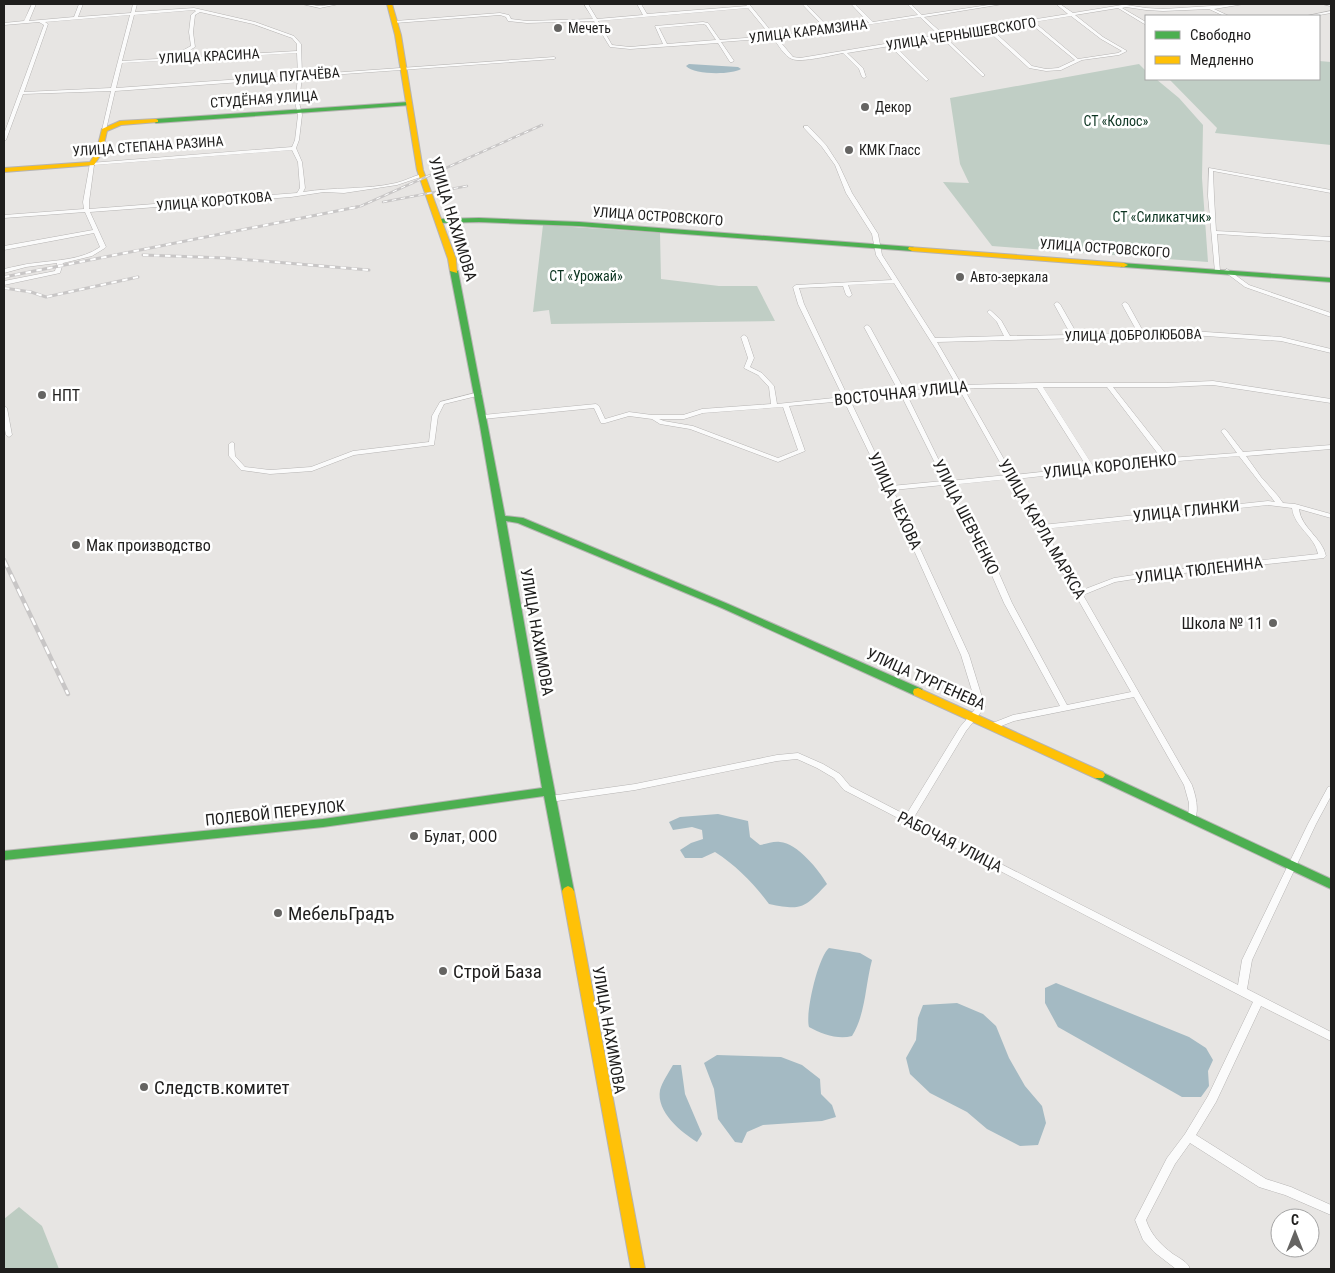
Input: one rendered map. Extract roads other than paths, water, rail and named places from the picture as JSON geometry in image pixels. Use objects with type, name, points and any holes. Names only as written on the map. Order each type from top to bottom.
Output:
[{"type":"street","points":[[26,22],[34,4]]},
{"type":"street","points":[[76,18],[81,4]]},
{"type":"street","points":[[4,271],[36,264],[60,262],[100,250],[103,244],[88,211],[86,196],[92,164],[99,153],[113,88],[135,4]]},
{"type":"street","points":[[189,9],[200,4]]},
{"type":"street","points":[[304,4],[320,7],[336,4]]},
{"type":"street","name":"УЛИЦА НАХИМОВА","points":[[389,4],[404,70],[422,175],[456,276],[484,418],[549,795],[638,1269]]},
{"type":"street","points":[[586,4],[596,20]]},
{"type":"street","points":[[639,4],[646,16]]},
{"type":"street","points":[[692,4],[697,12]]},
{"type":"street","points":[[804,4],[829,30]]},
{"type":"street","points":[[853,4],[872,24]]},
{"type":"street","points":[[909,4],[982,75]]},
{"type":"street","points":[[958,4],[964,9]]},
{"type":"street","name":"УЛИЦА КАРАМЗИНА","points":[[596,20],[613,47],[666,46],[829,30],[1001,4]]},
{"type":"street","points":[[988,30],[1031,67],[1046,70],[1059,69],[1077,60],[1120,54],[1125,51],[1102,38],[1075,15],[1058,4]]},
{"type":"street","name":"УЛИЦА ЧЕРНЫШЕВСКОГО","points":[[774,36],[787,53],[796,59],[988,30],[1122,6],[1159,10],[1242,4]]},
{"type":"street","points":[[1324,4],[1331,5]]},
{"type":"street","points":[[394,22],[500,14],[508,16],[509,20],[527,22],[596,20],[697,12],[748,5],[774,36]]},
{"type":"street","points":[[1122,6],[1145,23]]},
{"type":"street","points":[[1207,6],[1225,15]]},
{"type":"street","points":[[4,24],[189,9],[200,10],[266,27],[293,37],[298,42],[300,77],[297,102],[300,115],[297,140],[294,148],[300,162],[304,188],[299,193]]},
{"type":"street","points":[[169,58],[193,47],[191,32],[193,15],[200,10]]},
{"type":"street","points":[[1314,15],[1331,12]]},
{"type":"street","points":[[4,140],[45,26],[41,22]]},
{"type":"street","points":[[1031,22],[1077,60]]},
{"type":"street","points":[[666,46],[656,27],[703,23],[720,41],[732,61]]},
{"type":"street","points":[[892,44],[926,80]]},
{"type":"street","name":"УЛИЦА КРАСИНА","points":[[120,62],[298,52]]},
{"type":"street","points":[[845,52],[861,69],[864,77]]},
{"type":"street","name":"УЛИЦА ПУГАЧЁВА","points":[[20,93],[300,77],[353,71],[404,70],[554,58]]},
{"type":"street","name":"СТУДЁНАЯ УЛИЦА","points":[[104,130],[120,123],[409,104]]},
{"type":"street","points":[[107,119],[111,122],[120,123]]},
{"type":"street","points":[[806,127],[824,146],[836,165],[849,193],[875,234],[876,246]]},
{"type":"street","name":"УЛИЦА СТЕПАНА РАЗИНА","points":[[4,170],[294,148]]},
{"type":"street","points":[[1331,190],[1211,169],[1214,232],[1222,271],[1247,286],[1331,315]]},
{"type":"street","name":"УЛИЦА КОРОТКОВА","points":[[4,217],[324,190],[344,191],[396,184],[422,175]]},
{"type":"street","name":"УЛИЦА ОСТРОВСКОГО","points":[[438,221],[479,220],[560,223],[1331,280]]},
{"type":"street","points":[[4,248],[96,231]]},
{"type":"street","points":[[1214,232],[1331,239]]},
{"type":"street","name":"УЛИЦА КАРЛА МАРКСА","points":[[876,246],[879,255],[895,281],[934,340],[1011,478],[1188,785],[1193,803],[1192,818]]},
{"type":"street","points":[[4,283],[58,272],[60,262]]},
{"type":"street","points":[[849,295],[845,284],[895,281]]},
{"type":"street","name":"УЛИЦА ЧЕХОВА","points":[[845,284],[796,287],[801,304],[889,488],[965,655],[981,707],[973,716]]},
{"type":"street","points":[[1057,304],[1074,335]]},
{"type":"street","points":[[1125,304],[1127,311],[1138,324],[1141,334]]},
{"type":"street","points":[[990,312],[999,321],[1008,338]]},
{"type":"street","name":"УЛИЦА ШЕВЧЕНКО","points":[[867,327],[903,393],[953,499],[970,529],[983,544],[984,556],[994,571],[1008,603],[1065,708]]},
{"type":"street","name":"УЛИЦА ДОБРОЛЮБОВА","points":[[934,340],[1191,333],[1274,338],[1299,342],[1331,351]]},
{"type":"street","points":[[744,337],[751,358],[747,368],[760,374],[772,387],[774,406]]},
{"type":"street","name":"ВОСТОЧНАЯ УЛИЦА","points":[[484,418],[596,406],[603,422],[629,414],[652,417],[690,417],[702,411],[786,405],[960,386],[1038,384],[1213,383],[1331,400]]},
{"type":"street","points":[[1038,384],[1091,468]]},
{"type":"street","points":[[1108,385],[1167,460]]},
{"type":"street","points":[[232,444],[232,456],[243,469],[270,472],[312,468],[353,453],[432,444],[435,416],[442,403],[479,394]]},
{"type":"street","points":[[652,417],[662,422],[691,427],[778,460],[802,451],[786,405]]},
{"type":"street","points":[[4,408],[9,435]]},
{"type":"street","points":[[1224,431],[1280,504]]},
{"type":"street","name":"УЛИЦА КОРОЛЕНКО","points":[[889,488],[1011,478],[1167,460],[1331,447]]},
{"type":"street","name":"УЛИЦА ГЛИНКИ","points":[[1039,527],[1250,504],[1295,506],[1331,516]]},
{"type":"street","name":"УЛИЦА ТЮЛЕНИНА","points":[[1078,594],[1114,580],[1322,556],[1320,548],[1295,514],[1295,506]]},
{"type":"street","name":"УЛИЦА ТУРГЕНЕВА","points":[[502,518],[520,520],[610,557],[973,716],[1331,884]]},
{"type":"street","points":[[993,726],[1013,718],[1136,694]]},
{"type":"street","points":[[908,820],[963,728],[973,716]]},
{"type":"street","name":"РАБОЧАЯ УЛИЦА","points":[[549,795],[636,787],[707,774],[767,760],[798,756],[838,776],[848,788],[908,820],[1331,1037]]},
{"type":"street","points":[[1242,991],[1247,960],[1312,824],[1331,789]]},
{"type":"street","name":"ПОЛЕВОЙ ПЕРЕУЛОК","points":[[4,856],[323,823],[549,795]]},
{"type":"street","points":[[1185,1269],[1157,1249],[1143,1233],[1140,1220],[1171,1161],[1190,1137],[1212,1099],[1259,1000]]},
{"type":"street","points":[[1190,1137],[1263,1183],[1331,1210]]},
{"type":"water","points":[[689,64],[738,67],[741,69],[713,73],[690,69],[686,66]]},
{"type":"water","points":[[718,814],[748,821],[750,837],[760,845],[778,842],[793,847],[813,865],[827,884],[808,903],[802,906],[789,907],[769,904],[745,876],[715,852],[702,858],[685,858],[680,850],[691,843],[703,839],[702,830],[692,827],[673,830],[669,822],[680,817]]},
{"type":"water","points":[[829,948],[860,953],[872,960],[863,1009],[852,1036],[830,1036],[809,1027],[808,1020],[813,986],[821,962]]},
{"type":"water","points":[[1056,983],[1189,1037],[1206,1048],[1213,1060],[1208,1071],[1209,1086],[1201,1097],[1182,1097],[1058,1027],[1045,1003],[1045,988]]},
{"type":"water","points":[[957,1003],[983,1014],[996,1026],[1009,1058],[1025,1086],[1042,1106],[1046,1123],[1038,1145],[1020,1146],[987,1129],[967,1112],[930,1093],[910,1074],[906,1058],[916,1040],[918,1018],[923,1005]]},
{"type":"water","points":[[717,1055],[781,1057],[802,1065],[820,1079],[821,1094],[832,1105],[836,1117],[822,1121],[763,1125],[747,1132],[742,1143],[735,1142],[718,1119],[714,1089],[704,1063]]},
{"type":"water","points":[[673,1065],[681,1065],[685,1094],[702,1134],[697,1142],[677,1127],[662,1106],[660,1090]]},
{"type":"railway","points":[[351,208],[361,206],[542,125]]},
{"type":"railway","points":[[383,202],[467,186]]},
{"type":"railway","points":[[4,277],[357,207]]},
{"type":"railway","points":[[143,255],[226,258],[369,270]]},
{"type":"railway","points":[[4,288],[31,292],[46,297],[138,277]]},
{"type":"railway","points":[[4,560],[68,694]]},
{"type":"place","name":"Мечеть","points":[[558,28]]},
{"type":"place","name":"Декор","points":[[865,107]]},
{"type":"place","name":"КМК Гласс","points":[[849,150]]},
{"type":"place","name":"Авто-зеркала","points":[[960,277]]},
{"type":"place","name":"НПТ","points":[[42,395]]},
{"type":"place","name":"Мак производство","points":[[76,545]]},
{"type":"place","name":"Школа № 11","points":[[1273,623]]},
{"type":"place","name":"Булат, ООО","points":[[414,836]]},
{"type":"place","name":"МебельГрадъ","points":[[278,913]]},
{"type":"place","name":"Строй База","points":[[443,971]]},
{"type":"place","name":"Следств.комитет","points":[[144,1087]]},
{"type":"park label","name":"СТ «Колос»","points":[[1116,121]]},
{"type":"park label","name":"СТ «Силикатчик»","points":[[1162,217]]},
{"type":"park label","name":"СТ «Урожай»","points":[[586,276]]}]
